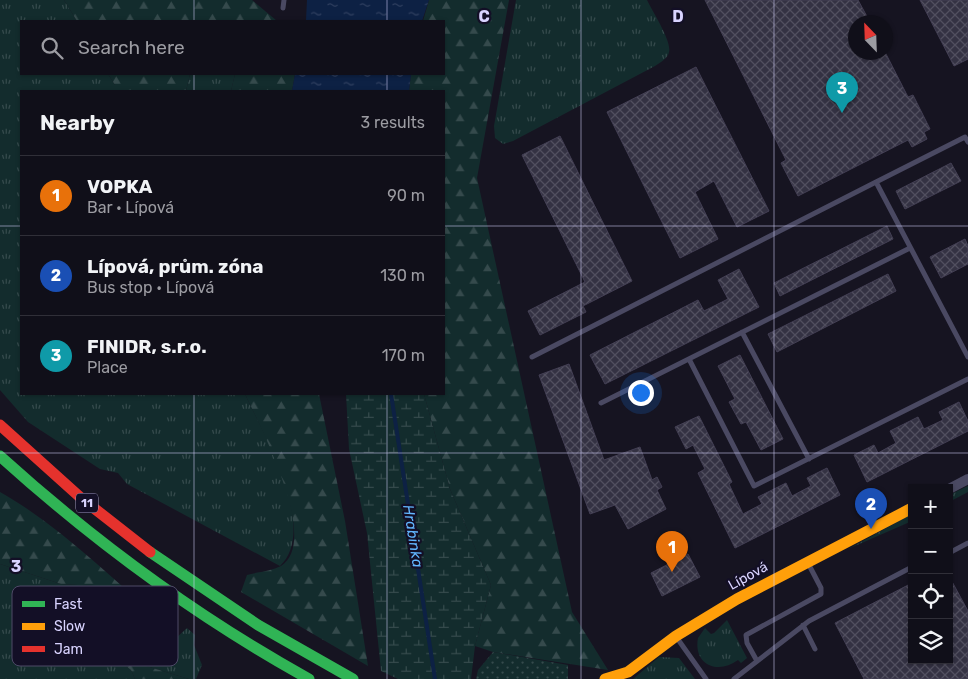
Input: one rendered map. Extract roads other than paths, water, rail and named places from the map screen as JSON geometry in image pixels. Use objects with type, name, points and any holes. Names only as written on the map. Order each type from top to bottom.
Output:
[{"type":"main road","name":"11","points":[[0,425],[90,506],[180,574],[239,614],[353,679]]},
{"type":"main road","name":"11","points":[[0,456],[97,540],[159,586]]},
{"type":"main road","name":"Lípová","points":[[605,679],[628,672],[676,636],[737,599],[908,510]]},
{"type":"main road","name":"11","points":[[178,599],[263,654],[309,679]]},
{"type":"street","points":[[953,487],[968,479]]},
{"type":"lane","points":[[283,8],[284,0]]},
{"type":"lane","points":[[532,357],[966,137],[968,142]]},
{"type":"lane","points":[[876,182],[968,357]]},
{"type":"lane","points":[[601,403],[910,248]]},
{"type":"lane","points":[[742,332],[809,459]]},
{"type":"lane","points":[[689,359],[754,486],[968,379]]},
{"type":"lane","points":[[953,551],[968,543]]},
{"type":"lane","points":[[757,661],[747,643],[746,635],[821,594],[821,588],[807,562]]},
{"type":"lane","points":[[734,679],[803,625],[908,569]]},
{"type":"lane","points":[[803,625],[815,649]]},
{"type":"lane","points":[[676,636],[706,679]]},
{"type":"water","points":[[307,0],[429,0],[422,20],[306,20]]},
{"type":"water","points":[[295,75],[411,75],[409,90],[292,90]]},
{"type":"waterway","name":"Hrabinka","points":[[391,395],[435,679]]},
{"type":"place","name":"FINIDR, s.r.o.","points":[[842,113]]},
{"type":"place","name":"Lípová, prům. zóna","points":[[871,529]]},
{"type":"place","name":"VOPKA","points":[[672,572]]}]
